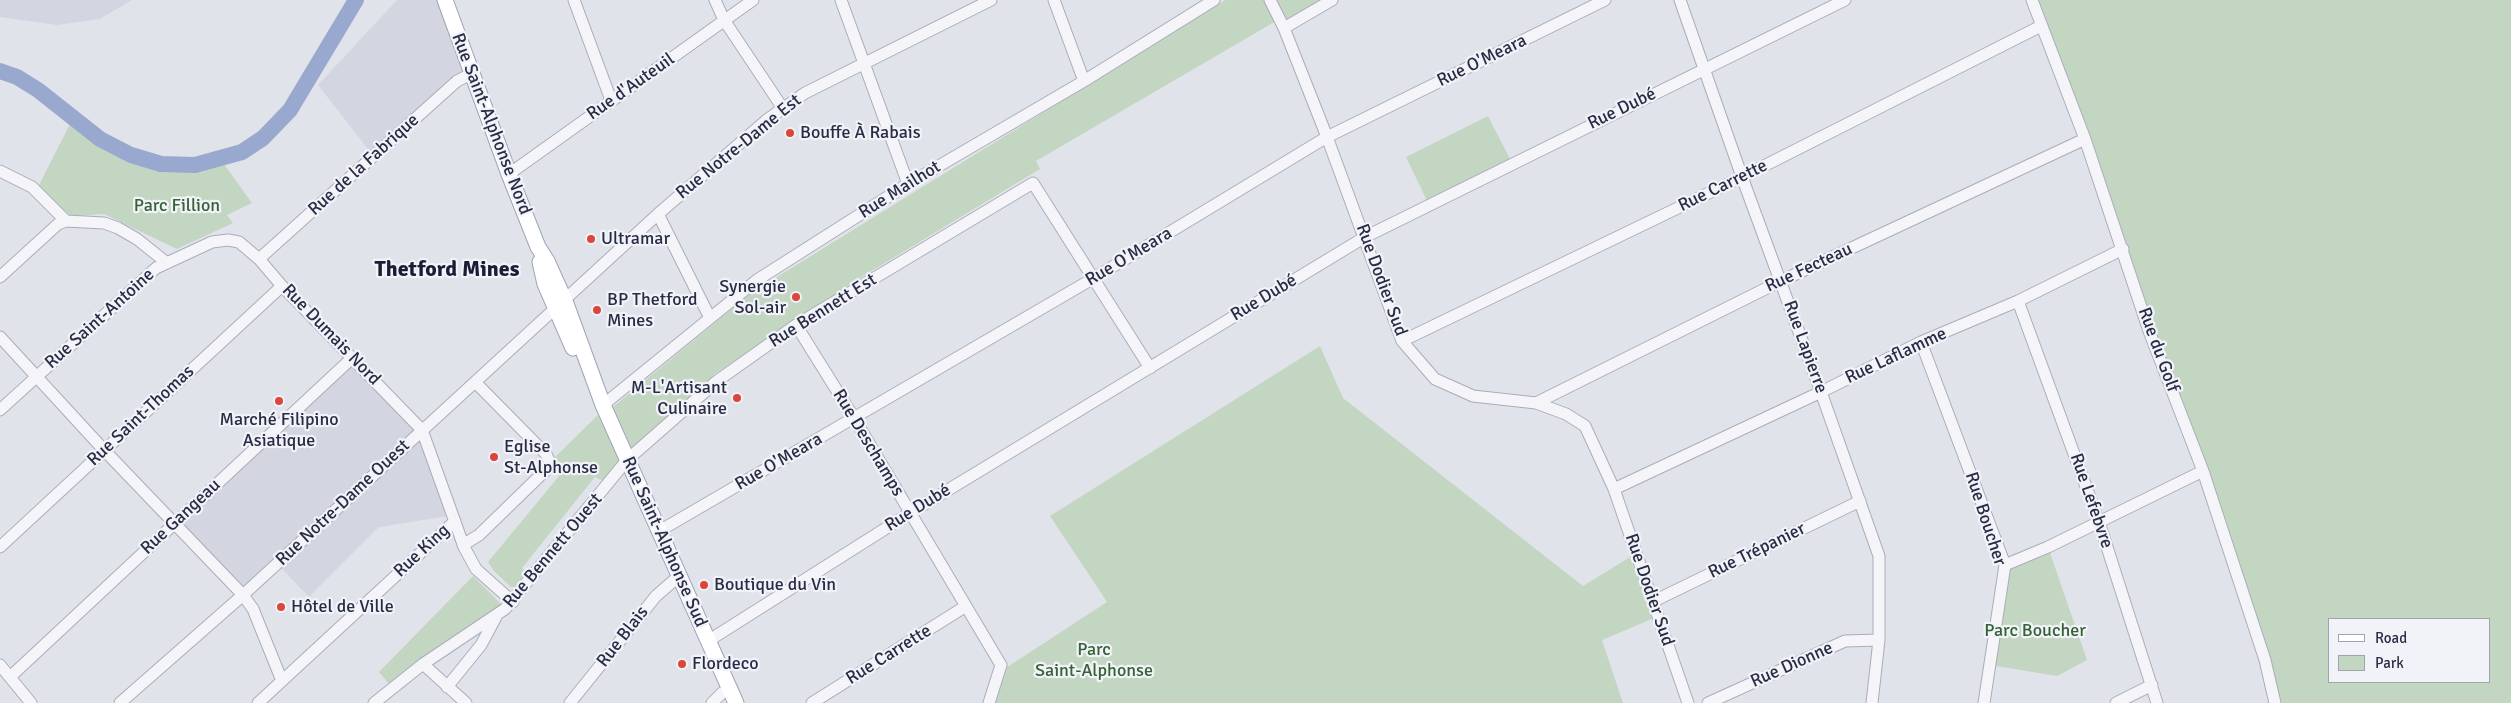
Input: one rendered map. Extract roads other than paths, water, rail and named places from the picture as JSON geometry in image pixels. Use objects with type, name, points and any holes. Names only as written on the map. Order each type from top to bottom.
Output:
[{"type":"main road","name":"Rue Saint-Alphonse Nord","points":[[445,0],[508,174],[538,247],[547,262],[560,305]]},
{"type":"main road","name":"Rue Saint-Alphonse Sud","points":[[560,305],[736,703]]},
{"type":"street","points":[[574,0],[611,100]]},
{"type":"street","points":[[716,0],[724,20],[782,107]]},
{"type":"street","name":"Rue d'Auteuil","points":[[508,174],[753,0]]},
{"type":"street","points":[[841,0],[908,184]]},
{"type":"street","name":"Rue Notre-Dame Est","points":[[560,305],[658,214],[782,107],[805,93],[991,0]]},
{"type":"street","points":[[1054,0],[1084,81]]},
{"type":"street","name":"Rue Mailhot","points":[[603,405],[709,316],[757,280],[908,184],[1084,81],[1214,0]]},
{"type":"street","points":[[1270,0],[1284,28],[1332,0]]},
{"type":"street","name":"Rue O'Meara","points":[[661,530],[1094,278],[1327,137],[1605,0]]},
{"type":"street","name":"Rue Lapierre","points":[[1680,0],[1879,556],[1879,640],[1872,703]]},
{"type":"street","name":"Rue Dubé","points":[[708,641],[910,513],[1365,236],[1845,0]]},
{"type":"street","name":"Rue du Golf","points":[[2032,0],[2085,139],[2124,249],[2149,330],[2203,471],[2265,660],[2275,703]]},
{"type":"street","name":"Rue Carrette","points":[[1402,341],[1742,177],[2041,26]]},
{"type":"street","name":"Rue Dodier Sud","points":[[1284,28],[1365,236],[1402,341],[1435,379],[1473,396],[1536,403],[1566,414],[1585,426],[1614,489],[1688,703]]},
{"type":"street","name":"Rue de la Fabrique","points":[[259,259],[458,81],[471,74]]},
{"type":"street","name":"Rue Fecteau","points":[[1536,403],[1780,281],[2085,139]]},
{"type":"street","points":[[0,171],[32,186],[66,221]]},
{"type":"street","name":"Rue Bennett Est","points":[[627,460],[717,381],[796,325],[1033,182],[1094,278]]},
{"type":"street","points":[[658,214],[709,316]]},
{"type":"street","points":[[0,277],[58,224],[66,221],[104,223],[118,228],[137,239],[167,263]]},
{"type":"street","name":"Rue Saint-Antoine","points":[[0,410],[147,275],[167,263],[212,242],[228,240],[239,242]]},
{"type":"street","name":"Rue Dumais Nord","points":[[239,242],[259,259],[282,286],[422,430]]},
{"type":"street","name":"Rue Laflamme","points":[[1614,489],[1821,392],[1921,342],[2018,301],[2124,249]]},
{"type":"street","points":[[1094,278],[1150,368]]},
{"type":"street","name":"Rue Saint-Thomas","points":[[0,547],[282,286]]},
{"type":"street","name":"Rue Lefebvre","points":[[2018,301],[2099,522],[2157,703]]},
{"type":"street","name":"Rue Notre-Dame Ouest","points":[[120,703],[243,595],[560,305]]},
{"type":"street","name":"Rue Deschamps","points":[[796,325],[854,418],[1001,665],[989,703]]},
{"type":"street","points":[[0,336],[104,450],[243,595],[253,609],[282,681]]},
{"type":"street","name":"Rue Boucher","points":[[1921,342],[2005,565],[1984,703]]},
{"type":"street","name":"Rue Gangeau","points":[[10,677],[352,358]]},
{"type":"street","points":[[463,545],[479,535],[548,468],[550,463],[546,454],[476,383]]},
{"type":"street","points":[[422,430],[463,545],[476,569],[513,602]]},
{"type":"street","name":"Rue Bennett Ouest","points":[[374,703],[423,664],[496,617],[513,602],[627,460]]},
{"type":"street","points":[[2005,565],[2048,547],[2203,471]]},
{"type":"street","name":"Rue Trépanier","points":[[1654,601],[1860,501]]},
{"type":"street","name":"Rue King","points":[[258,703],[455,521]]},
{"type":"street","name":"Rue Blais","points":[[570,703],[656,596],[679,576]]},
{"type":"street","name":"Rue Carrette","points":[[812,703],[966,606]]},
{"type":"street","name":"Rue Bennett Ouest","points":[[447,687],[481,645],[496,617]]},
{"type":"street","name":"Rue Dionne","points":[[1708,703],[1845,642],[1879,640]]},
{"type":"street","points":[[423,664],[466,703]]},
{"type":"street","points":[[0,665],[31,703]]},
{"type":"street","points":[[2116,703],[2152,685]]},
{"type":"street","points":[[712,703],[722,693],[730,689]]},
{"type":"waterway","points":[[0,71],[17,77],[38,90],[100,139],[131,155],[161,164],[195,165],[242,152],[263,138],[290,110],[356,0]]},
{"type":"place","name":"Bouffe À Rabais","points":[[790,133]]},
{"type":"place","name":"Ultramar","points":[[591,239]]},
{"type":"place","name":"Synergie Sol-air","points":[[796,297]]},
{"type":"place","name":"BP Thetford Mines","points":[[597,310]]},
{"type":"place","name":"M-L'Artisant Culinaire","points":[[737,398]]},
{"type":"place","name":"Marché Filipino Asiatique","points":[[279,401]]},
{"type":"place","name":"Eglise St-Alphonse","points":[[494,457]]},
{"type":"place","name":"Boutique du Vin","points":[[704,585]]},
{"type":"place","name":"Hôtel de Ville","points":[[281,607]]},
{"type":"place","name":"Flordeco","points":[[682,664]]},
{"type":"district","name":"Thetford Mines","points":[[447,270]]},
{"type":"park label","name":"Parc Fillion","points":[[177,206]]},
{"type":"park label","name":"Parc Boucher","points":[[2035,631]]},
{"type":"park label","name":"Parc Saint-Alphonse","points":[[1094,660]]}]
